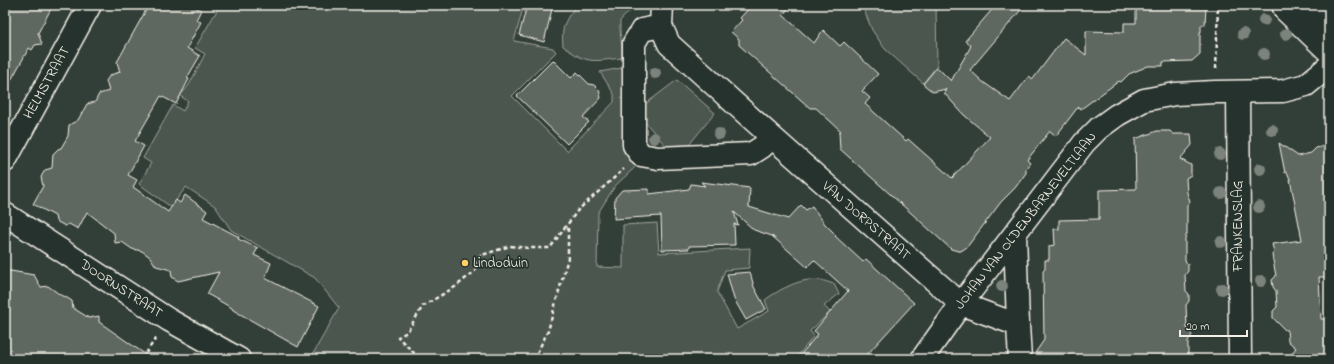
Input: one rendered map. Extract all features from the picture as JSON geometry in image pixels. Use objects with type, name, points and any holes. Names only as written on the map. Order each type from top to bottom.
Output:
[{"type":"street","name":"HELMSTRAAT","points":[[5,161],[90,5]]},
{"type":"street","name":"VAN DORPSTRAAT","points":[[662,5],[661,26],[669,44],[960,304]]},
{"type":"street","points":[[1283,5],[1285,10],[1329,52]]},
{"type":"street","points":[[1300,5],[1329,28]]},
{"type":"street","points":[[661,26],[642,30],[634,43],[634,145],[641,154],[658,158],[751,154],[762,147],[772,137]]},
{"type":"street","name":"JOHAN VAN OLDENBARNEVELTLAAN","points":[[922,359],[960,304],[1084,143],[1099,128],[1117,115],[1144,100],[1175,94],[1283,91],[1306,85],[1329,66]]},
{"type":"street","name":"FRANKENSLAG","points":[[1238,92],[1240,359]]},
{"type":"street","name":"DOORNSTRAAT","points":[[5,214],[169,320],[239,359]]},
{"type":"street","points":[[1015,233],[1020,359]]},
{"type":"street","points":[[960,304],[1018,325]]},
{"type":"path","points":[[1215,92],[1218,5]]},
{"type":"path","points":[[418,359],[418,355],[404,345],[398,337],[407,332],[423,306],[455,287],[475,271],[479,256],[510,246],[550,248],[578,210],[627,167]]},
{"type":"path","points":[[534,359],[548,331],[568,258],[568,225]]},
{"type":"shaded area","points":[[220,5],[524,5],[514,41],[553,48],[556,52],[512,96],[567,151],[614,102],[614,94],[600,72],[632,66],[646,157],[615,186],[598,213],[597,267],[623,268],[623,225],[657,223],[659,253],[750,248],[749,268],[725,270],[717,292],[737,329],[769,311],[765,300],[784,288],[799,282],[806,280],[823,280],[834,284],[839,294],[824,306],[830,312],[810,331],[814,336],[795,359],[310,359],[339,308],[315,278],[231,230],[215,206],[186,187],[171,207],[139,184],[151,163],[143,158],[173,105],[183,111],[188,101],[180,96],[189,85],[205,54],[195,48]]},
{"type":"shaded area","points":[[577,5],[635,5],[620,21],[622,58],[597,61],[585,59],[563,46],[563,28],[569,15]]},
{"type":"shaded area","points":[[862,5],[936,5],[937,66],[923,83],[885,49],[872,30]]},
{"type":"shaded area","points":[[677,80],[715,113],[688,146],[666,146],[644,121],[644,105]]},
{"type":"building","points":[[5,5],[53,5],[38,33],[42,44],[35,45],[32,50],[29,48],[5,91]]},
{"type":"building","points":[[162,5],[192,5],[201,10],[196,20],[201,22],[187,48],[200,56],[187,78],[189,79],[176,104],[161,96],[135,141],[144,146],[128,175],[137,180],[133,187],[168,212],[176,200],[180,203],[185,195],[207,211],[203,218],[239,237],[238,239],[258,248],[254,255],[271,263],[265,278],[319,306],[298,347],[207,294],[219,272],[178,281],[172,277],[171,270],[156,266],[150,257],[142,251],[132,249],[122,242],[115,243],[114,233],[87,212],[78,229],[69,224],[65,226],[56,221],[55,216],[33,204],[43,186],[41,177],[45,170],[52,168],[53,154],[61,148],[68,136],[69,125],[78,120],[87,104],[95,102],[99,94],[109,91],[106,81],[110,75],[120,72],[117,62],[146,10]]},
{"type":"building","points":[[527,5],[535,5],[552,9],[544,42],[519,35]]},
{"type":"building","points":[[752,5],[791,5],[783,15],[814,43],[823,30],[840,46],[844,42],[878,74],[862,91],[870,98],[865,104],[906,141],[908,139],[952,178],[990,137],[964,115],[944,93],[946,89],[933,92],[923,84],[937,67],[951,81],[971,46],[965,41],[996,5],[1025,5],[970,70],[983,82],[1010,101],[1029,76],[1033,79],[1064,38],[1086,55],[1086,31],[1124,32],[1124,23],[1136,23],[1136,5],[1205,5],[1206,7],[1205,25],[1201,25],[1200,32],[1200,54],[1192,61],[1163,62],[1163,66],[1148,66],[1129,74],[1121,82],[1119,81],[1081,109],[1078,107],[1056,136],[1050,131],[1027,160],[1030,163],[1026,168],[1026,173],[1015,188],[1001,202],[967,247],[961,251],[958,251],[951,249],[840,149],[839,132],[841,131],[816,108],[810,108],[739,45],[739,39],[731,32],[742,20],[740,18]]},
{"type":"building","points":[[553,60],[571,78],[577,72],[589,84],[594,85],[599,90],[601,98],[583,117],[589,122],[567,144],[517,96]]},
{"type":"building","points":[[1157,131],[1170,131],[1173,134],[1191,134],[1192,145],[1180,159],[1191,165],[1191,175],[1186,178],[1187,193],[1190,201],[1187,205],[1187,234],[1185,238],[1185,261],[1188,264],[1188,271],[1185,275],[1186,291],[1189,294],[1189,301],[1186,305],[1187,328],[1192,335],[1188,341],[1188,359],[1094,359],[1094,357],[1071,357],[1067,353],[1035,353],[1044,340],[1043,271],[1045,269],[1045,260],[1049,260],[1049,246],[1055,245],[1054,229],[1059,229],[1059,220],[1099,219],[1099,190],[1136,189],[1135,139]]},
{"type":"building","points":[[1279,143],[1298,156],[1311,153],[1316,148],[1329,145],[1329,212],[1326,213],[1329,229],[1329,277],[1319,277],[1321,319],[1329,319],[1329,359],[1287,359],[1296,348],[1288,341],[1287,330],[1285,330],[1273,318],[1273,311],[1277,307],[1276,291],[1273,287],[1272,280],[1276,276],[1272,255],[1274,252],[1272,244],[1302,240],[1290,179],[1287,172],[1285,173]]},
{"type":"building","points":[[701,182],[750,188],[749,207],[788,219],[801,205],[806,210],[812,206],[825,224],[836,235],[835,236],[863,262],[866,259],[914,303],[863,359],[797,359],[818,334],[814,331],[848,291],[814,260],[807,267],[772,236],[754,230],[734,212],[738,225],[734,224],[735,245],[689,246],[689,249],[662,250],[661,216],[614,219],[615,198],[622,190],[649,189],[649,194],[689,189],[691,184],[705,186]]},
{"type":"building","points":[[5,270],[34,275],[41,287],[48,286],[72,301],[73,308],[89,318],[99,316],[99,322],[152,359],[5,359]]},
{"type":"building","points":[[750,272],[754,287],[766,309],[746,320],[734,299],[727,274]]},
{"type":"place","name":"Lindoduin","points":[[465,263]]}]
